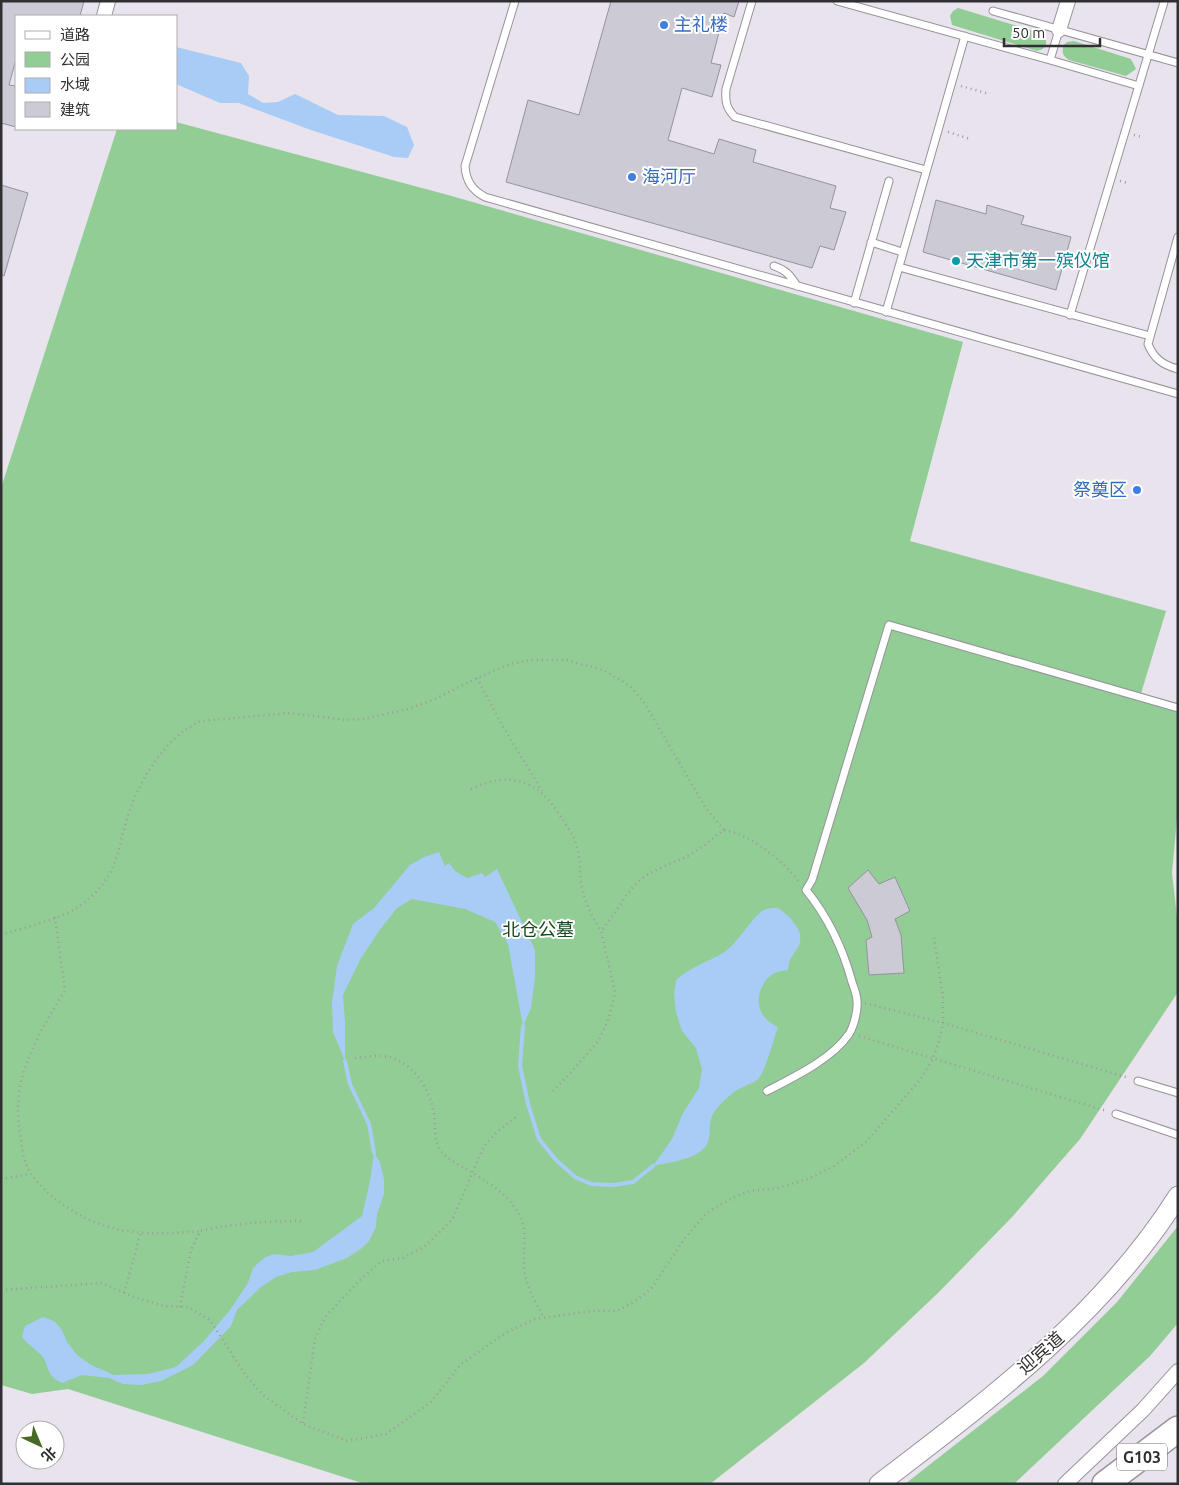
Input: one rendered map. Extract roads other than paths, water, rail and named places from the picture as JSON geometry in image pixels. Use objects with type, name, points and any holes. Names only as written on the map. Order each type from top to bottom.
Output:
[{"type":"highway","name":"G103","points":[[1105,1484],[1178,1429]]},
{"type":"street","points":[[104,15],[108,1]]},
{"type":"street","points":[[1059,30],[1068,1]]},
{"type":"street","name":"迎宾道","points":[[878,1484],[1034,1360],[1073,1325],[1117,1278],[1164,1218],[1178,1196]]},
{"type":"street","points":[[1065,1484],[1144,1410],[1178,1371]]},
{"type":"lane","points":[[515,1],[465,166],[468,179],[476,192],[494,200],[1178,394]]},
{"type":"lane","points":[[752,1],[726,89],[725,102],[729,111],[736,117],[926,170]]},
{"type":"lane","points":[[837,1],[1139,86]]},
{"type":"lane","points":[[1070,315],[1164,2]]},
{"type":"lane","points":[[993,11],[1178,63]]},
{"type":"lane","points":[[1050,60],[1059,30]]},
{"type":"lane","points":[[886,312],[966,36]]},
{"type":"lane","points":[[854,302],[889,181]]},
{"type":"lane","points":[[1178,237],[1148,344],[1159,361],[1167,366],[1178,369]]},
{"type":"lane","points":[[871,242],[902,252]]},
{"type":"lane","points":[[774,266],[784,269],[790,274],[797,286]]},
{"type":"lane","points":[[899,267],[1150,336]]},
{"type":"lane","points":[[767,1091],[798,1074],[837,1047],[850,1033],[855,1018],[857,1001],[842,952],[820,907],[806,890],[812,880],[889,626],[1178,708]]},
{"type":"lane","points":[[1138,1081],[1178,1094]]},
{"type":"lane","points":[[1116,1114],[1178,1135]]},
{"type":"water","points":[[178,47],[241,63],[249,76],[248,94],[263,103],[278,102],[295,94],[338,115],[384,116],[407,127],[414,145],[408,158],[394,157],[311,130],[239,103],[220,103],[178,85]]},
{"type":"water","points":[[439,852],[445,866],[449,863],[455,871],[467,878],[482,873],[485,877],[497,869],[535,950],[535,977],[531,1008],[523,1026],[508,944],[495,922],[465,909],[412,899],[397,908],[379,931],[360,960],[343,995],[345,1061],[333,1032],[332,1002],[337,966],[353,924],[374,908],[410,865],[424,857]]},
{"type":"water","points":[[778,908],[796,926],[799,931],[800,943],[791,958],[788,970],[771,975],[765,981],[760,993],[759,1005],[763,1015],[778,1027],[762,1073],[755,1082],[732,1094],[716,1109],[712,1116],[708,1143],[701,1151],[684,1159],[653,1166],[672,1139],[683,1113],[699,1088],[702,1069],[696,1048],[682,1031],[676,1012],[674,994],[676,980],[688,971],[729,949],[761,912],[767,909]]},
{"type":"water","points":[[374,1153],[380,1162],[384,1179],[384,1194],[377,1214],[376,1227],[369,1241],[347,1258],[315,1270],[292,1272],[276,1277],[261,1287],[237,1310],[231,1326],[193,1365],[161,1381],[141,1385],[123,1384],[109,1378],[82,1375],[62,1383],[52,1376],[43,1358],[22,1337],[25,1326],[43,1317],[54,1321],[62,1330],[67,1342],[77,1355],[91,1365],[114,1375],[148,1374],[176,1367],[204,1341],[230,1310],[248,1283],[253,1268],[264,1258],[274,1254],[291,1256],[313,1252],[362,1216]]},
{"type":"waterway","points":[[523,1026],[520,1066],[528,1104],[539,1139],[556,1160],[575,1177],[591,1184],[613,1185],[633,1182],[653,1166]]},
{"type":"waterway","points":[[345,1061],[350,1084],[369,1124],[374,1153]]},
{"type":"place","name":"主礼楼","points":[[664,25]]},
{"type":"place","name":"海河厅","points":[[632,177]]},
{"type":"place","name":"天津市第一殡仪馆","points":[[956,261]]},
{"type":"place","name":"祭奠区","points":[[1137,490]]},
{"type":"park label","name":"北仓公墓","points":[[538,930]]}]
